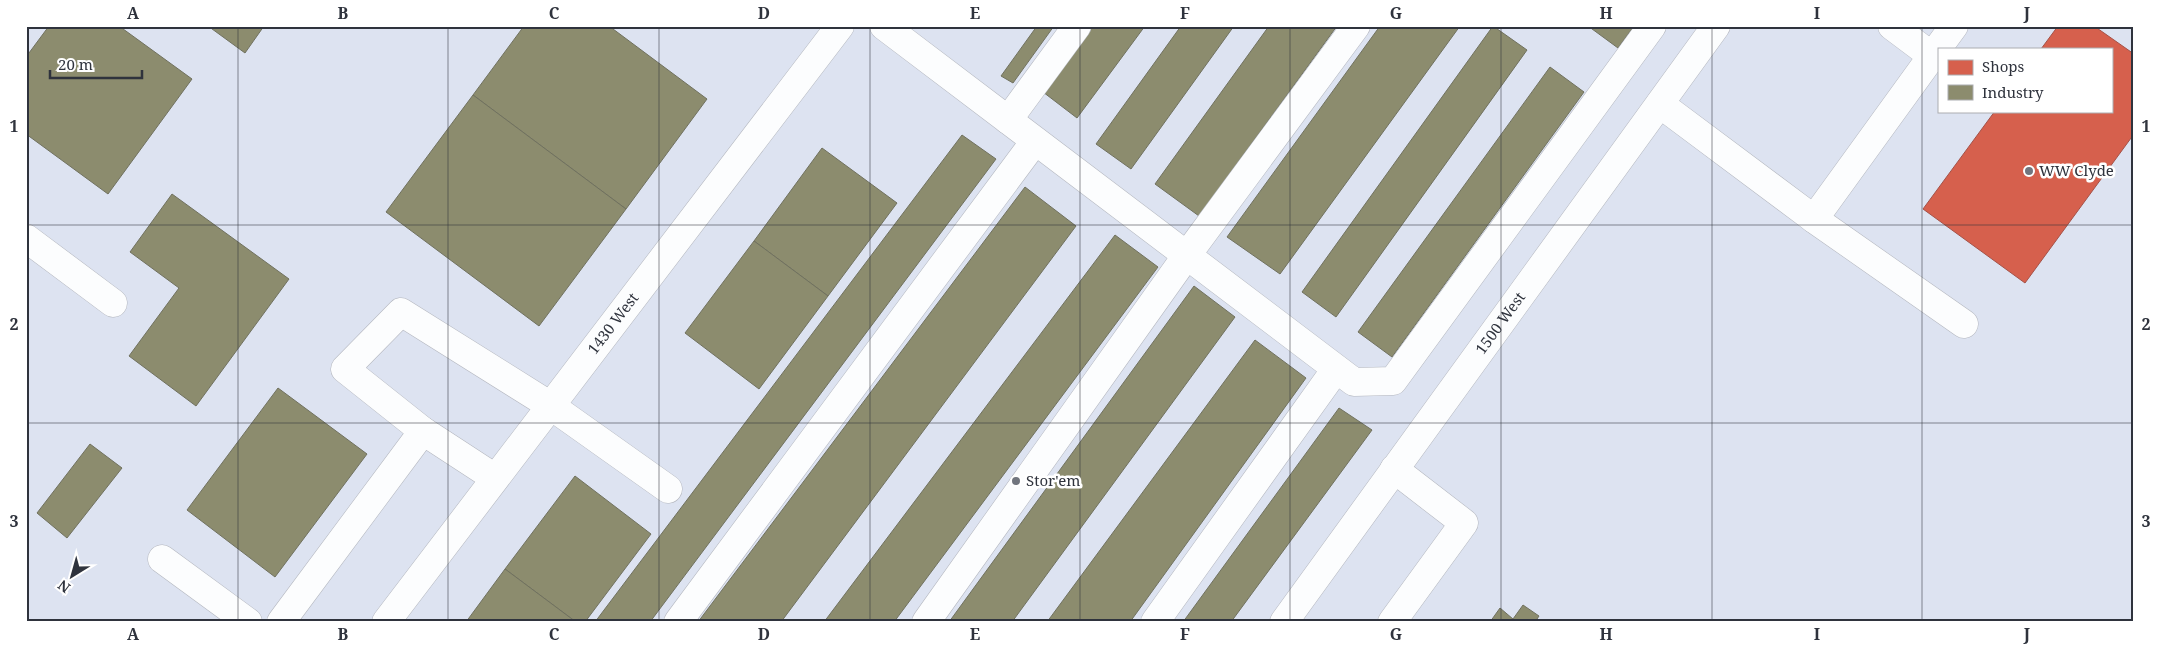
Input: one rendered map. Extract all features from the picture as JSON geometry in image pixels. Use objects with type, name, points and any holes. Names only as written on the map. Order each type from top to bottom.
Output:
[{"type":"street","name":"1430 West","points":[[386,622],[840,26]]},
{"type":"street","points":[[884,26],[1354,382],[1393,381],[1652,26]]},
{"type":"street","points":[[1008,120],[1077,26]]},
{"type":"street","points":[[926,622],[1187,256],[1356,26]]},
{"type":"street","name":"1500 West","points":[[1284,622],[1716,26]]},
{"type":"street","points":[[1892,26],[1932,56]]},
{"type":"street","points":[[1814,219],[1954,26]]},
{"type":"street","points":[[1660,104],[1814,219],[1964,324]]},
{"type":"street","points":[[678,622],[1035,141]]},
{"type":"street","points":[[26,238],[113,303]]},
{"type":"street","points":[[495,478],[423,431],[345,369],[401,312],[551,406],[668,489]]},
{"type":"street","points":[[1155,622],[1336,369]]},
{"type":"street","points":[[281,622],[423,431]]},
{"type":"street","points":[[1392,622],[1464,523],[1394,470]]},
{"type":"street","points":[[162,559],[248,622]]},
{"type":"shaded area","points":[[26,26],[2134,26],[2134,622],[26,622]]},
{"type":"building: Shops","name":"WW Clyde","points":[[2058,26],[2094,26],[2134,54],[2134,134],[2025,283],[1923,209],[1994,112],[2112,112],[2112,48],[2042,48]]},
{"type":"building: Industry","points":[[49,26],[119,26],[192,79],[108,194],[26,134],[26,57]]},
{"type":"building: Industry","points":[[208,26],[264,26],[245,53]]},
{"type":"building: Industry","points":[[524,26],[609,26],[707,99],[626,209],[473,95]]},
{"type":"building: Industry","points":[[1037,26],[1054,26],[1013,83],[1001,76]]},
{"type":"building: Industry","points":[[1090,26],[1145,26],[1077,118],[1043,92]]},
{"type":"building: Industry","points":[[1181,26],[1234,26],[1131,169],[1096,144]]},
{"type":"building: Industry","points":[[1269,26],[1337,26],[1199,216],[1155,184]]},
{"type":"building: Industry","points":[[1380,26],[1460,26],[1280,274],[1227,237]]},
{"type":"building: Industry","points":[[1493,26],[1527,50],[1336,317],[1302,292]]},
{"type":"building: Industry","points":[[1588,26],[1634,26],[1618,48]]},
{"type":"building: Industry","points":[[1550,67],[1584,92],[1392,357],[1358,332]]},
{"type":"building: Industry","points":[[473,95],[626,209],[539,326],[386,212]]},
{"type":"building: Industry","points":[[962,135],[996,159],[650,622],[595,622]]},
{"type":"building: Industry","points":[[822,148],[897,203],[828,296],[754,241]]},
{"type":"building: Industry","points":[[1025,187],[1076,226],[781,622],[698,622]]},
{"type":"building: Industry","points":[[172,194],[289,279],[196,406],[129,356],[179,288],[130,252]]},
{"type":"building: Industry","points":[[1115,235],[1158,267],[894,622],[824,622]]},
{"type":"building: Industry","points":[[754,241],[828,296],[759,389],[685,333]]},
{"type":"building: Industry","points":[[1194,286],[1235,317],[1012,622],[949,622]]},
{"type":"building: Industry","points":[[1255,340],[1306,378],[1130,622],[1047,622]]},
{"type":"building: Industry","points":[[278,388],[367,454],[275,577],[187,510]]},
{"type":"building: Industry","points":[[1339,408],[1372,430],[1231,622],[1183,622]]},
{"type":"building: Industry","points":[[90,444],[122,468],[67,538],[37,513]]},
{"type":"building: Industry","points":[[575,476],[651,534],[585,622],[576,622],[505,569]]},
{"type":"building: Industry","points":[[505,569],[576,622],[466,622]]},
{"type":"building: Industry","points":[[1523,605],[1539,616],[1535,622],[1490,622],[1500,608],[1513,619]]},
{"type":"place","name":"WW Clyde","points":[[2029,171]]},
{"type":"place","name":"Stor'em","points":[[1016,481]]}]
